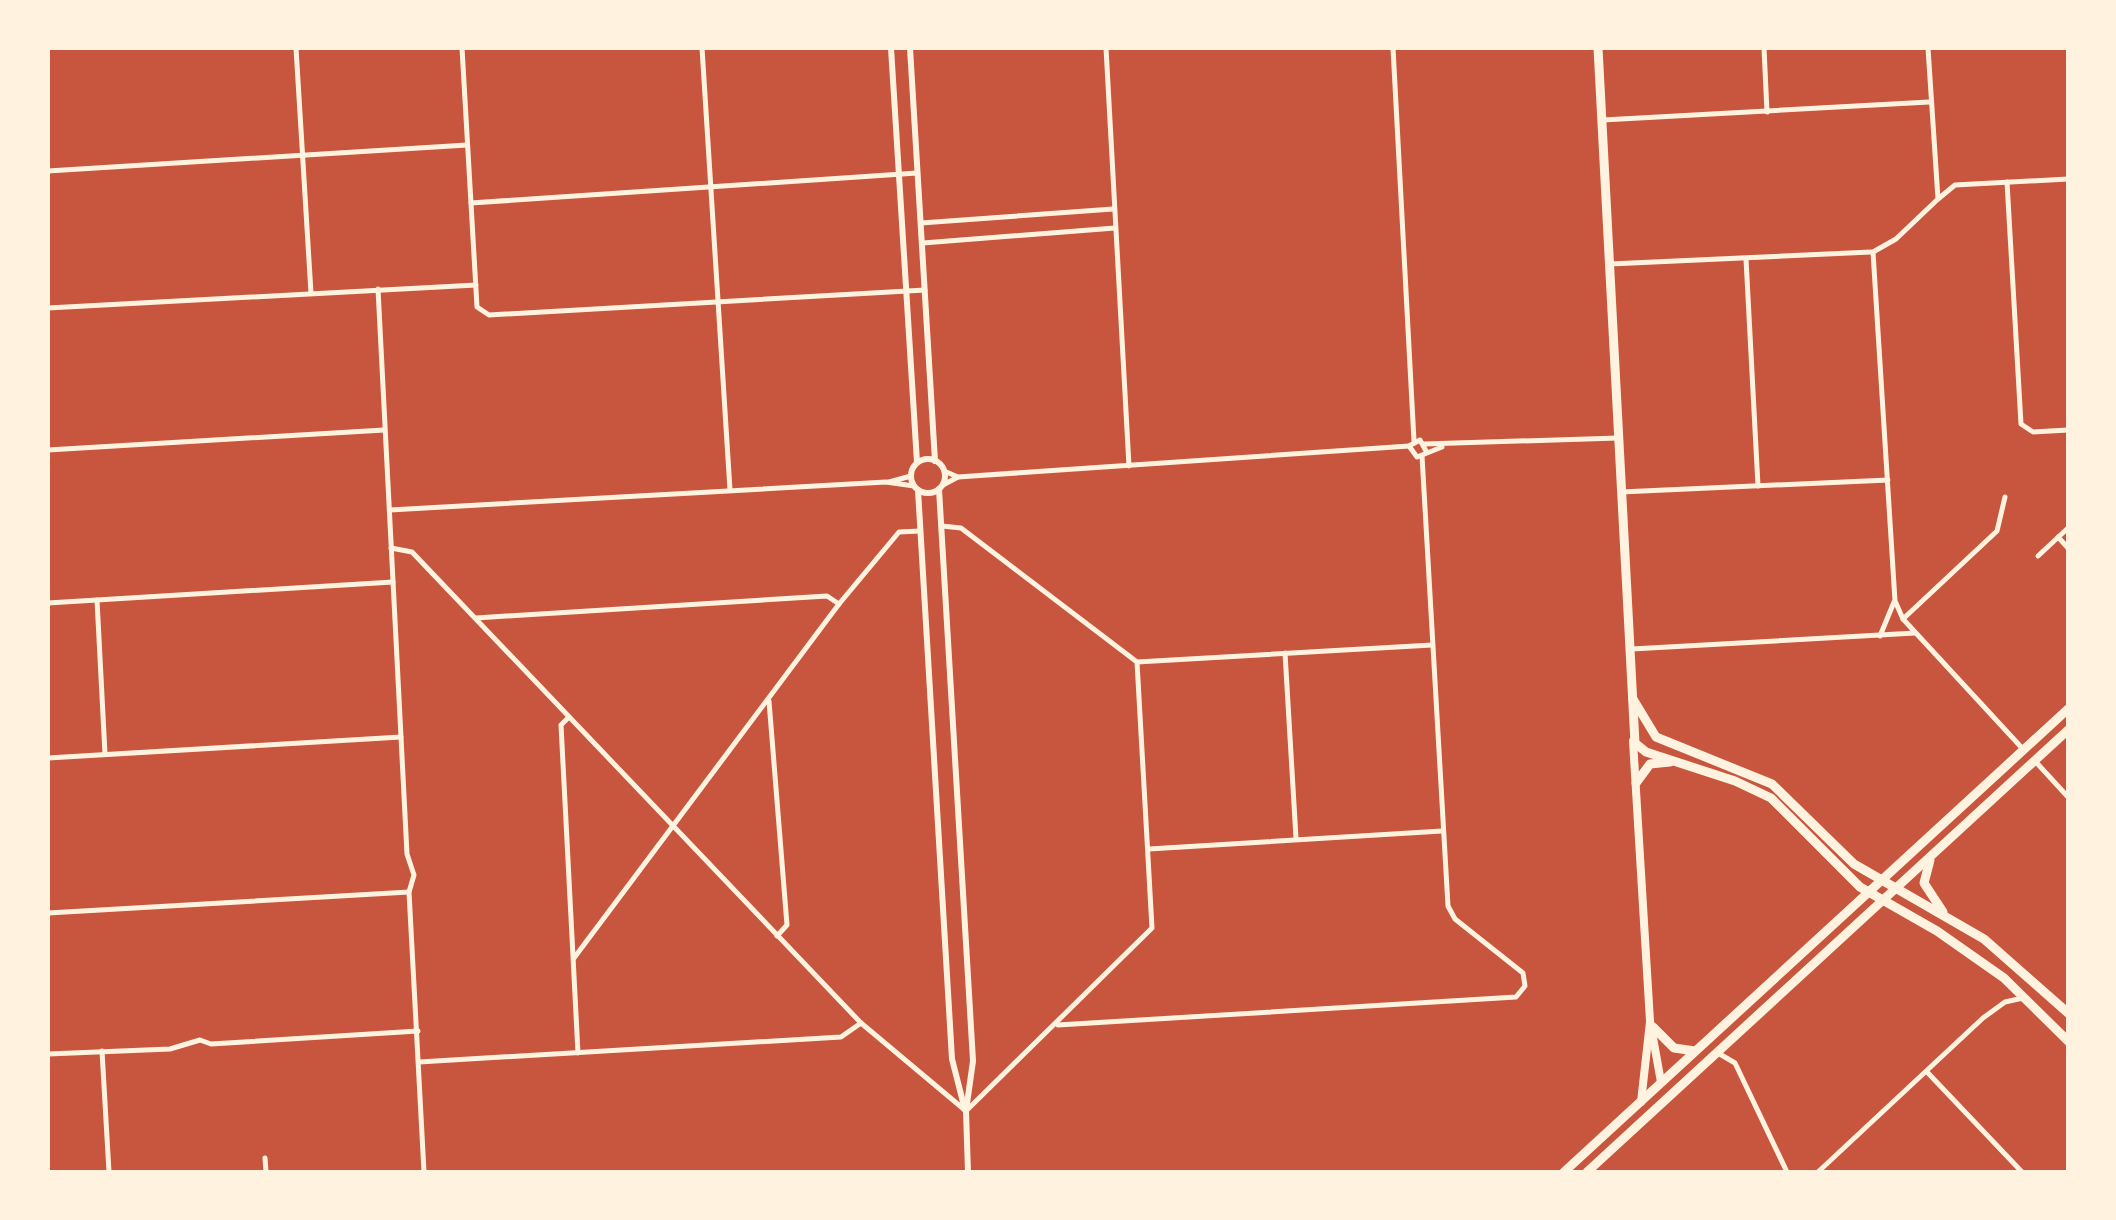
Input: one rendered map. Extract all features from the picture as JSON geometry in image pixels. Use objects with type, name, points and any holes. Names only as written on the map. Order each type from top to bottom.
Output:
[{"type":"highway","points":[[1596,48],[1633,736],[1639,748],[1771,798],[1845,874],[1960,947],[2026,998],[2068,1041]]},
{"type":"highway","points":[[1630,694],[1656,737],[1772,784],[1849,860],[1998,949],[2068,1013]]},
{"type":"highway","points":[[1564,1172],[2068,709]]},
{"type":"highway","points":[[1587,1172],[2068,730]]},
{"type":"highway","points":[[1636,783],[1650,764],[1677,762]]},
{"type":"highway","points":[[1936,849],[1923,877],[1944,914]]},
{"type":"highway","points":[[1652,1024],[1674,1048],[1697,1051]]},
{"type":"highway","points":[[1656,1109],[1661,1082]]},
{"type":"main road","points":[[1633,736],[1652,1024],[1661,1082]]},
{"type":"main road","points":[[1642,1102],[1652,1024]]},
{"type":"street","points":[[296,48],[311,293]]},
{"type":"street","points":[[462,48],[478,307],[489,315],[926,290]]},
{"type":"street","points":[[702,48],[730,490]]},
{"type":"street","points":[[891,48],[917,462],[911,476],[920,531],[952,1058],[966,1111]]},
{"type":"street","points":[[910,48],[936,460],[944,471],[958,476],[1618,438]]},
{"type":"street","points":[[1106,48],[1129,466]]},
{"type":"street","points":[[1055,1025],[1516,997],[1525,986],[1523,973],[1455,919],[1448,906],[1393,48]]},
{"type":"street","points":[[1764,48],[1767,112]]},
{"type":"street","points":[[1928,48],[1938,199]]},
{"type":"street","points":[[1602,120],[1930,102]]},
{"type":"street","points":[[48,171],[468,145]]},
{"type":"street","points":[[472,202],[918,173]]},
{"type":"street","points":[[1610,264],[1872,252],[1896,239],[1955,185],[2068,179]]},
{"type":"street","points":[[2007,182],[2021,424],[2033,432],[2068,430]]},
{"type":"street","points":[[922,223],[1114,209]]},
{"type":"street","points":[[922,243],[1115,228]]},
{"type":"street","points":[[1872,252],[1894,600],[1903,619],[2024,750]]},
{"type":"street","points":[[1746,259],[1758,486]]},
{"type":"street","points":[[48,308],[476,284]]},
{"type":"street","points":[[378,289],[406,854],[414,875],[409,892],[424,1172]]},
{"type":"street","points":[[48,450],[384,430]]},
{"type":"street","points":[[917,462],[936,460]]},
{"type":"street","points":[[944,471],[941,526],[973,1061],[966,1111],[968,1172]]},
{"type":"street","points":[[390,510],[886,482],[911,476]]},
{"type":"street","points":[[886,482],[916,488],[941,487],[958,476]]},
{"type":"street","points":[[1621,492],[1888,480]]},
{"type":"street","points":[[1903,619],[1997,531],[2006,497]]},
{"type":"street","points":[[941,526],[961,528],[1138,662],[1432,645]]},
{"type":"street","points":[[2038,556],[2068,528]]},
{"type":"street","points":[[574,958],[840,604],[899,532],[920,531]]},
{"type":"street","points":[[2058,537],[2068,548]]},
{"type":"street","points":[[392,548],[412,552],[861,1023],[966,1111]]},
{"type":"street","points":[[48,602],[393,582]]},
{"type":"street","points":[[476,618],[826,596],[840,604]]},
{"type":"street","points":[[97,600],[105,754]]},
{"type":"street","points":[[1880,636],[1894,600]]},
{"type":"street","points":[[1629,649],[1916,633]]},
{"type":"street","points":[[1286,654],[1296,838]]},
{"type":"street","points":[[966,1111],[1152,928],[1138,662]]},
{"type":"street","points":[[769,698],[788,925],[777,936]]},
{"type":"street","points":[[570,717],[562,725],[578,1052]]},
{"type":"street","points":[[48,758],[401,737]]},
{"type":"street","points":[[2035,761],[2068,797]]},
{"type":"street","points":[[1149,849],[1442,831]]},
{"type":"street","points":[[48,913],[409,892]]},
{"type":"street","points":[[1818,1172],[1928,1074],[1983,1018],[2005,1002],[2026,998]]},
{"type":"street","points":[[419,1062],[842,1037],[861,1023]]},
{"type":"street","points":[[48,1054],[178,1048],[200,1040],[211,1044],[418,1031]]},
{"type":"street","points":[[102,1051],[110,1172]]},
{"type":"street","points":[[1716,1053],[1736,1063],[1787,1172]]},
{"type":"street","points":[[1928,1074],[2022,1172]]},
{"type":"street","points":[[266,1158],[266,1172]]}]
